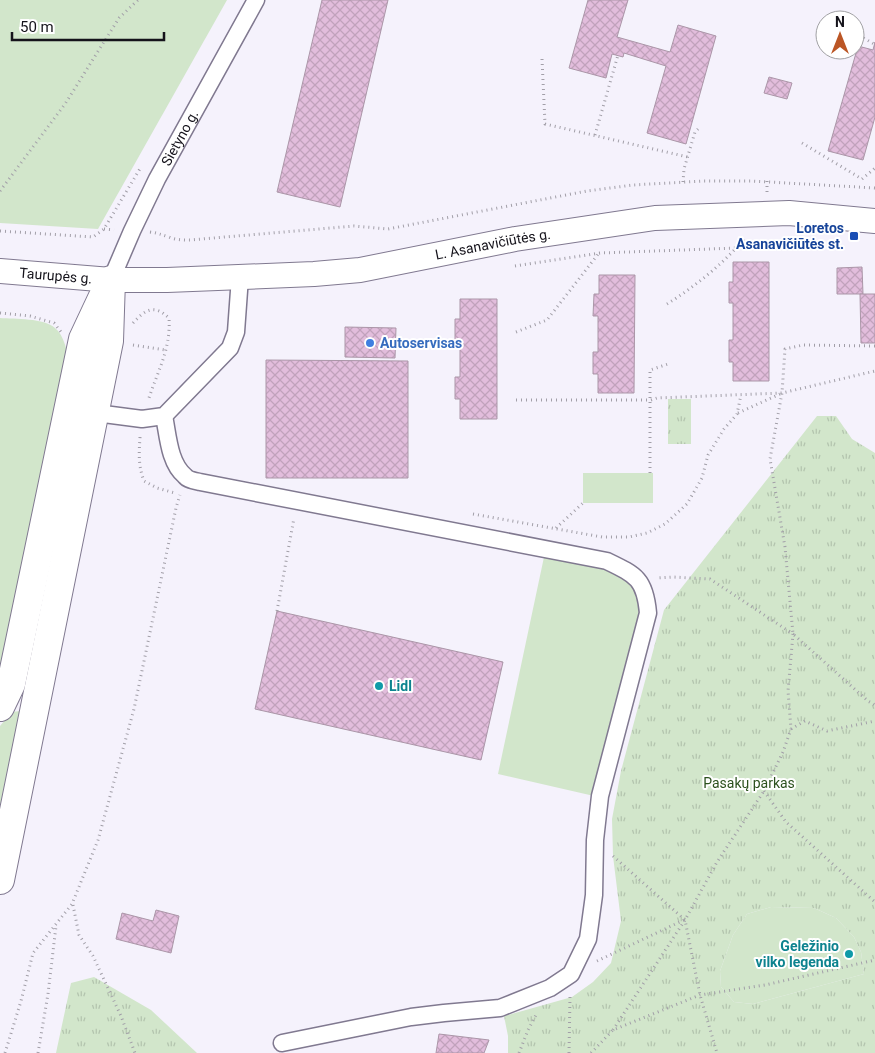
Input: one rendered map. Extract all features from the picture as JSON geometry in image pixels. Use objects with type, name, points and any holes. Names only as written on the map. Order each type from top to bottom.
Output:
[{"type":"highway","points":[[0,880],[110,341],[111,280]]},
{"type":"highway","points":[[0,707],[11,684],[83,339],[111,280]]},
{"type":"main road","name":"L. Asanavičiūtės g.","points":[[111,280],[167,280],[314,274],[360,270],[515,239],[655,218],[767,213],[808,214],[875,221]]},
{"type":"main road","name":"Taurupės g.","points":[[0,271],[111,280]]},
{"type":"street","name":"Sietyno g.","points":[[111,280],[157,179],[256,0]]},
{"type":"street","points":[[96,413],[142,419],[164,416],[230,348],[236,332],[240,277]]},
{"type":"street","points":[[164,416],[172,456],[178,469],[186,478],[607,561],[627,570],[639,580],[647,598],[648,613],[600,796],[595,840],[594,895],[588,940],[571,974],[550,988],[500,1008],[444,1012],[411,1017],[282,1043]]},
{"type":"path","points":[[0,191],[65,104],[120,18],[138,0]]},
{"type":"path","points":[[595,135],[618,56]]},
{"type":"path","points":[[542,59],[546,124],[688,157]]},
{"type":"path","points":[[683,182],[688,157],[695,132],[698,128]]},
{"type":"path","points":[[802,143],[862,179]]},
{"type":"path","points":[[861,187],[862,179],[875,168]]},
{"type":"path","points":[[667,304],[688,291],[736,248],[767,213],[767,181]]},
{"type":"path","points":[[161,233],[176,240],[190,240],[354,226],[388,229],[587,191],[683,182],[767,181],[875,188]]},
{"type":"path","points":[[0,231],[93,237],[104,229]]},
{"type":"path","points":[[516,266],[600,253],[736,248]]},
{"type":"path","points":[[516,332],[547,320],[600,253]]},
{"type":"path","points":[[130,330],[132,324],[141,314],[160,310]]},
{"type":"path","points":[[0,313],[30,316],[54,323],[63,334]]},
{"type":"path","points":[[126,344],[166,350]]},
{"type":"path","points":[[591,1053],[613,1030],[685,920],[717,862],[764,791],[783,752],[791,730],[788,691],[793,634],[785,547],[770,459],[782,393],[784,349],[803,345],[875,346]]},
{"type":"path","points":[[650,474],[650,370],[668,364]]},
{"type":"path","points":[[516,400],[651,400],[657,398],[782,393],[875,371]]},
{"type":"path","points":[[465,513],[602,537],[629,537],[647,533],[665,524],[687,504],[702,478],[708,455],[724,429],[737,414],[782,393]]},
{"type":"path","points":[[737,414],[741,395]]},
{"type":"path","points":[[5,1053],[33,953],[72,904],[98,840],[134,708],[176,508],[186,478]]},
{"type":"path","points":[[277,612],[297,500]]},
{"type":"path","points":[[556,529],[583,503]]},
{"type":"path","points":[[639,580],[673,577],[710,579],[793,634],[868,701],[875,705]]},
{"type":"path","points":[[791,730],[805,721],[827,731],[875,721]]},
{"type":"path","points":[[764,791],[786,822],[875,902]]},
{"type":"path","points":[[595,840],[685,920],[700,995],[717,1053]]},
{"type":"path","points":[[72,904],[79,935],[93,956],[121,1016],[135,1053]]},
{"type":"path","points":[[569,1053],[571,974],[685,920]]},
{"type":"path","points":[[38,1053],[48,994],[56,925]]},
{"type":"path","points":[[613,1030],[700,995],[765,985],[875,960]]},
{"type":"path","points":[[519,1053],[528,1030],[550,988]]},
{"type":"green space","points":[[0,0],[227,0],[98,229],[0,223]]},
{"type":"green space","points":[[0,318],[44,322],[55,328],[63,339],[69,362],[0,672]]},
{"type":"green space","points":[[668,399],[691,399],[691,444],[668,444]]},
{"type":"green space","name":"Pasakų parkas","points":[[817,416],[836,416],[852,439],[875,453],[875,1053],[508,1053],[508,1036],[504,1016],[572,997],[593,982],[611,963],[621,921],[613,856],[612,819],[621,771],[664,610]],"holes":[[[771,907],[814,908],[836,918],[854,937],[861,952],[864,974],[753,1004],[734,1002],[721,987],[720,971],[733,935],[747,914]]]},
{"type":"green space","points":[[583,473],[653,473],[653,503],[583,503]]},
{"type":"green space","points":[[544,557],[587,565],[620,574],[634,587],[641,605],[594,796],[498,774]]},
{"type":"green space","points":[[20,711],[0,806],[0,726],[12,712]]},
{"type":"green space","points":[[771,907],[814,908],[836,918],[854,937],[861,952],[864,974],[753,1004],[734,1002],[721,987],[720,971],[733,935],[747,914]]},
{"type":"green space","points":[[94,977],[151,1010],[197,1053],[56,1053],[71,983]]},
{"type":"building","points":[[322,0],[388,0],[340,207],[277,192]]},
{"type":"building","points":[[588,0],[628,0],[617,37],[670,52],[678,25],[716,36],[686,144],[647,133],[666,66],[624,53],[623,57],[612,54],[606,78],[569,68]]},
{"type":"building","points":[[875,42],[875,117],[863,160],[828,151],[854,60],[865,60],[865,48],[873,50]]},
{"type":"building","points":[[769,77],[792,83],[787,99],[764,93]]},
{"type":"building","points":[[733,262],[769,262],[769,381],[733,381],[733,362],[729,362],[729,340],[733,340],[733,303],[729,303],[729,282],[733,282]]},
{"type":"building","points":[[862,267],[863,294],[837,294],[837,268]]},
{"type":"building","points":[[599,275],[635,275],[634,393],[598,393],[598,374],[593,374],[593,352],[598,352],[598,316],[593,316],[594,294],[599,294]]},
{"type":"building","points":[[860,294],[875,294],[875,343],[861,343]]},
{"type":"building","points":[[460,299],[497,299],[497,419],[460,419],[460,399],[455,399],[455,377],[460,377],[460,341],[455,341],[455,319],[460,319]]},
{"type":"building","name":"Autoservisas","points":[[345,327],[396,328],[395,358],[345,357]]},
{"type":"building","points":[[266,360],[408,361],[408,478],[266,478]]},
{"type":"building","name":"Lidl","points":[[277,611],[503,662],[481,760],[255,709]]},
{"type":"building","points":[[156,910],[179,916],[171,953],[116,939],[122,913],[153,921]]},
{"type":"building","points":[[439,1034],[489,1040],[484,1053],[436,1053]]},
{"type":"place","name":"Loretos Asanavičiūtės st.","points":[[854,236]]},
{"type":"place","name":"Autoservisas","points":[[370,343]]},
{"type":"place","name":"Lidl","points":[[379,686]]},
{"type":"place","name":"Geležinio vilko legenda","points":[[849,954]]}]
